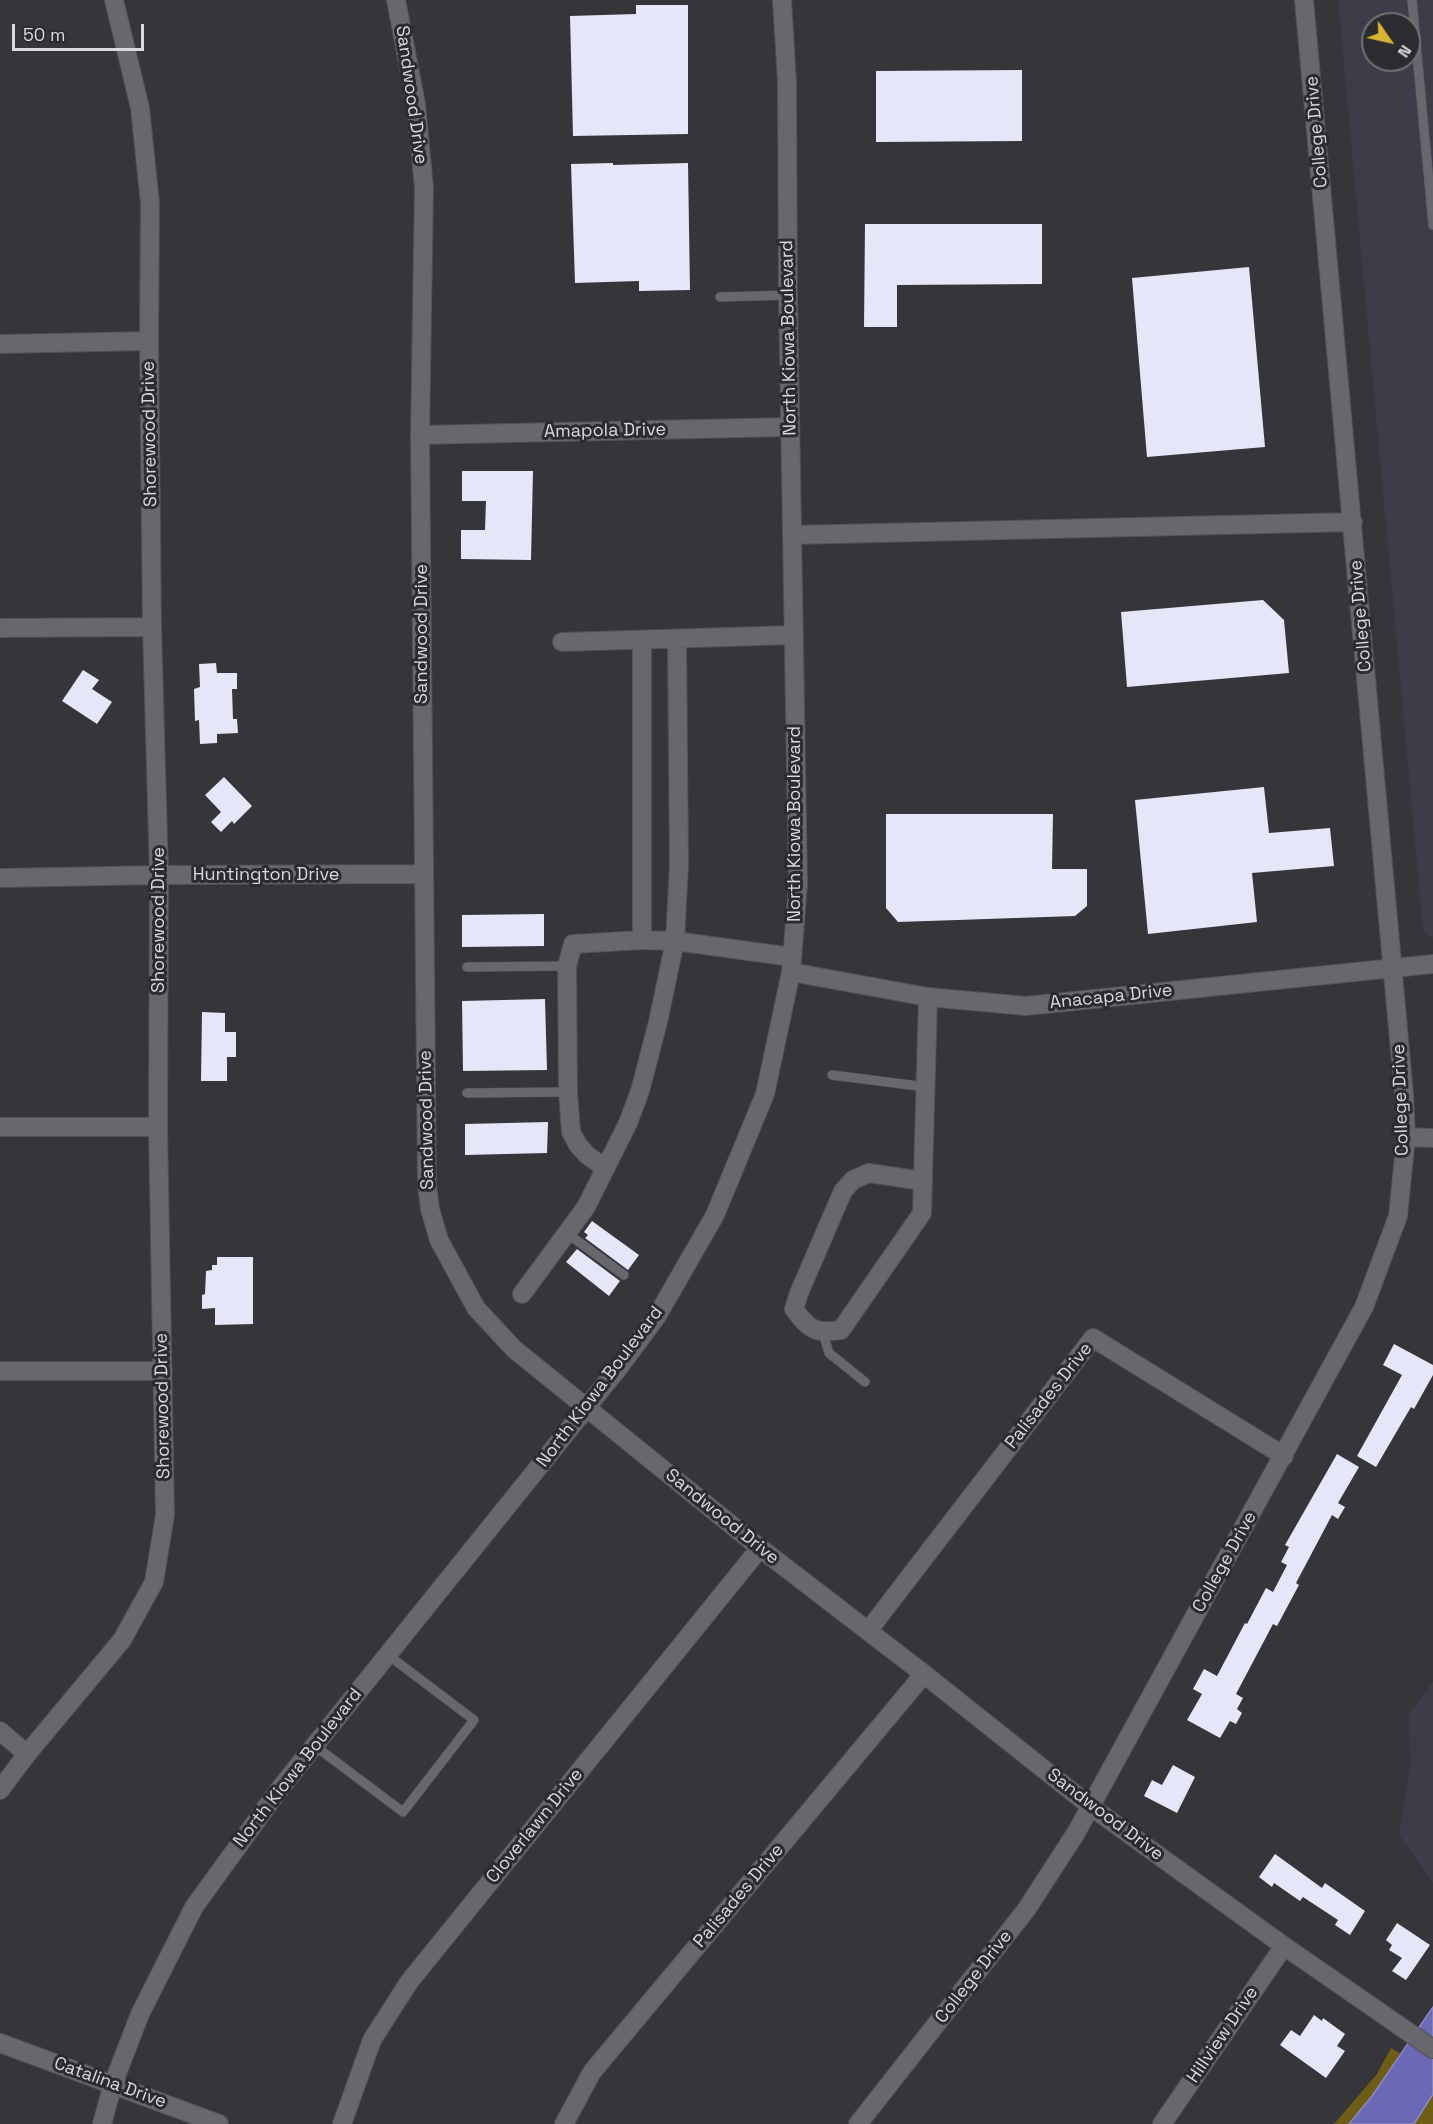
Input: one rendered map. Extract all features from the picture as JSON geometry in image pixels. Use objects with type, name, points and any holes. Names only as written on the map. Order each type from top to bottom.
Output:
[{"type":"street","name":"Shorewood Drive","points":[[0,1790],[122,1640],[154,1582],[165,1515],[158,1127],[159,875],[152,627],[148,191],[140,108],[114,0]]},
{"type":"street","name":"Sandwood Drive","points":[[396,0],[416,104],[423,188],[420,435],[427,1185],[430,1209],[439,1240],[476,1308],[514,1349],[760,1548],[1090,1806],[1284,1946],[1433,2049]]},
{"type":"street","name":"North Kiowa Boulevard","points":[[102,2124],[113,2084],[140,2014],[194,1906],[278,1791],[587,1407],[657,1316],[716,1215],[765,1095],[791,965],[798,884],[788,295],[787,82],[782,0]]},
{"type":"street","name":"College Drive","points":[[858,2124],[1026,1910],[1076,1833],[1364,1307],[1398,1216],[1406,1137],[1394,968],[1304,0]]},
{"type":"street","points":[[0,344],[148,341]]},
{"type":"street","name":"Amapola Drive","points":[[420,435],[790,427]]},
{"type":"street","points":[[792,535],[1353,522]]},
{"type":"street","points":[[0,628],[152,627]]},
{"type":"street","points":[[562,642],[794,636]]},
{"type":"street","points":[[522,1294],[586,1207],[628,1123],[640,1091],[658,1022],[675,941],[680,865],[677,639]]},
{"type":"street","points":[[642,640],[642,940]]},
{"type":"street","name":"Huntington Drive","points":[[0,878],[424,874]]},
{"type":"street","name":"Anacapa Drive","points":[[567,966],[573,944],[642,940],[675,941],[928,997],[1026,1006],[1433,964]]},
{"type":"street","points":[[567,966],[568,1092],[572,1132],[586,1155],[605,1168]]},
{"type":"street","points":[[923,1181],[869,1173],[853,1180],[843,1191],[794,1309],[806,1325],[823,1333],[841,1330],[922,1213],[926,1087],[928,997]]},
{"type":"street","points":[[0,1127],[158,1127]]},
{"type":"street","points":[[1406,1137],[1433,1138]]},
{"type":"street","name":"Palisades Drive","points":[[868,1631],[1093,1338],[1284,1456]]},
{"type":"street","points":[[0,1371],[163,1371]]},
{"type":"street","name":"Cloverlawn Drive","points":[[342,2124],[372,2040],[409,1982],[760,1548]]},
{"type":"street","name":"Palisades Drive","points":[[564,2124],[592,2072],[924,1674]]},
{"type":"street","points":[[0,1731],[27,1754]]},
{"type":"street","name":"Hillview Drive","points":[[1162,2124],[1284,1946]]},
{"type":"street","name":"Catalina Drive","points":[[0,2043],[219,2124]]},
{"type":"lane","points":[[1412,0],[1433,225]]},
{"type":"lane","points":[[720,297],[788,295]]},
{"type":"lane","points":[[467,967],[567,966]]},
{"type":"lane","points":[[832,1075],[926,1087]]},
{"type":"lane","points":[[467,1093],[568,1092]]},
{"type":"lane","points":[[568,1234],[624,1275]]},
{"type":"lane","points":[[823,1333],[829,1353],[865,1382]]},
{"type":"lane","points":[[315,1746],[404,1812],[474,1720],[388,1655]]},
{"type":"shaded area","points":[[1338,0],[1433,0],[1433,937],[1426,935],[1423,930]]},
{"type":"shaded area","points":[[1433,1682],[1433,1883],[1399,1835],[1410,1767],[1409,1714]]},
{"type":"shaded area","points":[[1433,2007],[1433,2094],[1414,2124],[1349,2124],[1372,2096]]},
{"type":"shaded area","points":[[1391,2048],[1433,2073],[1433,2124],[1334,2124],[1377,2074]]},
{"type":"building","points":[[636,5],[688,5],[688,134],[573,136],[570,16],[636,14]]},
{"type":"building","points":[[1022,70],[1022,141],[876,142],[876,71]]},
{"type":"building","points":[[613,163],[613,165],[688,163],[690,290],[639,291],[639,281],[575,283],[571,164]]},
{"type":"building","points":[[865,224],[1042,224],[1042,284],[897,285],[897,327],[864,327]]},
{"type":"building","points":[[1249,267],[1265,447],[1147,457],[1132,278]]},
{"type":"building","points":[[462,471],[533,471],[531,560],[461,559],[461,530],[485,530],[486,501],[462,501]]},
{"type":"building","points":[[1263,600],[1284,620],[1289,673],[1127,687],[1121,612]]},
{"type":"building","points":[[216,663],[217,673],[237,673],[237,689],[232,689],[233,719],[237,719],[238,733],[217,734],[217,743],[200,744],[199,720],[195,721],[194,689],[200,687],[199,664]]},
{"type":"building","points":[[83,670],[99,680],[92,689],[112,702],[97,724],[62,701]]},
{"type":"building","points":[[224,777],[252,806],[234,824],[232,821],[221,832],[211,822],[221,812],[205,795]]},
{"type":"building","points":[[1264,787],[1269,833],[1330,828],[1334,866],[1252,873],[1257,922],[1148,934],[1135,800]]},
{"type":"building","points":[[886,814],[1053,814],[1052,869],[1087,869],[1087,906],[1075,916],[898,922],[886,908]]},
{"type":"building","points":[[544,914],[544,946],[462,947],[462,915]]},
{"type":"building","points":[[545,999],[547,1070],[463,1071],[462,1001]]},
{"type":"building","points":[[202,1012],[225,1013],[225,1032],[236,1032],[236,1057],[227,1057],[227,1081],[201,1081]]},
{"type":"building","points":[[548,1122],[547,1153],[465,1155],[465,1124]]},
{"type":"building","points":[[592,1221],[639,1255],[628,1270],[585,1238],[588,1235],[584,1232]]},
{"type":"building","points":[[577,1249],[620,1281],[609,1296],[566,1262]]},
{"type":"building","points":[[217,1257],[253,1257],[253,1324],[215,1325],[215,1308],[202,1309],[206,1271],[212,1270],[212,1265],[217,1265]]},
{"type":"building","points":[[1394,1344],[1433,1365],[1433,1375],[1414,1409],[1411,1407],[1376,1467],[1357,1456],[1402,1375],[1383,1365]]},
{"type":"building","points":[[1337,1454],[1359,1467],[1338,1503],[1345,1507],[1338,1519],[1332,1515],[1296,1583],[1299,1585],[1277,1626],[1273,1624],[1236,1694],[1243,1698],[1237,1709],[1242,1713],[1236,1724],[1230,1721],[1220,1738],[1187,1720],[1202,1694],[1193,1689],[1204,1669],[1217,1676],[1266,1588],[1273,1592],[1287,1565],[1281,1562],[1289,1547],[1285,1545]]},
{"type":"building","points":[[1173,1765],[1195,1777],[1177,1813],[1144,1796],[1152,1780],[1162,1785]]},
{"type":"building","points":[[1275,1854],[1322,1888],[1325,1883],[1365,1911],[1350,1935],[1335,1925],[1338,1920],[1303,1897],[1300,1901],[1274,1883],[1272,1887],[1259,1877]]},
{"type":"building","points":[[1397,1923],[1430,1945],[1406,1980],[1392,1971],[1402,1958],[1389,1950],[1392,1945],[1386,1940]]},
{"type":"building","points":[[1314,2015],[1322,2021],[1323,2018],[1345,2034],[1337,2046],[1345,2051],[1326,2078],[1280,2045],[1291,2030],[1300,2036]]}]
